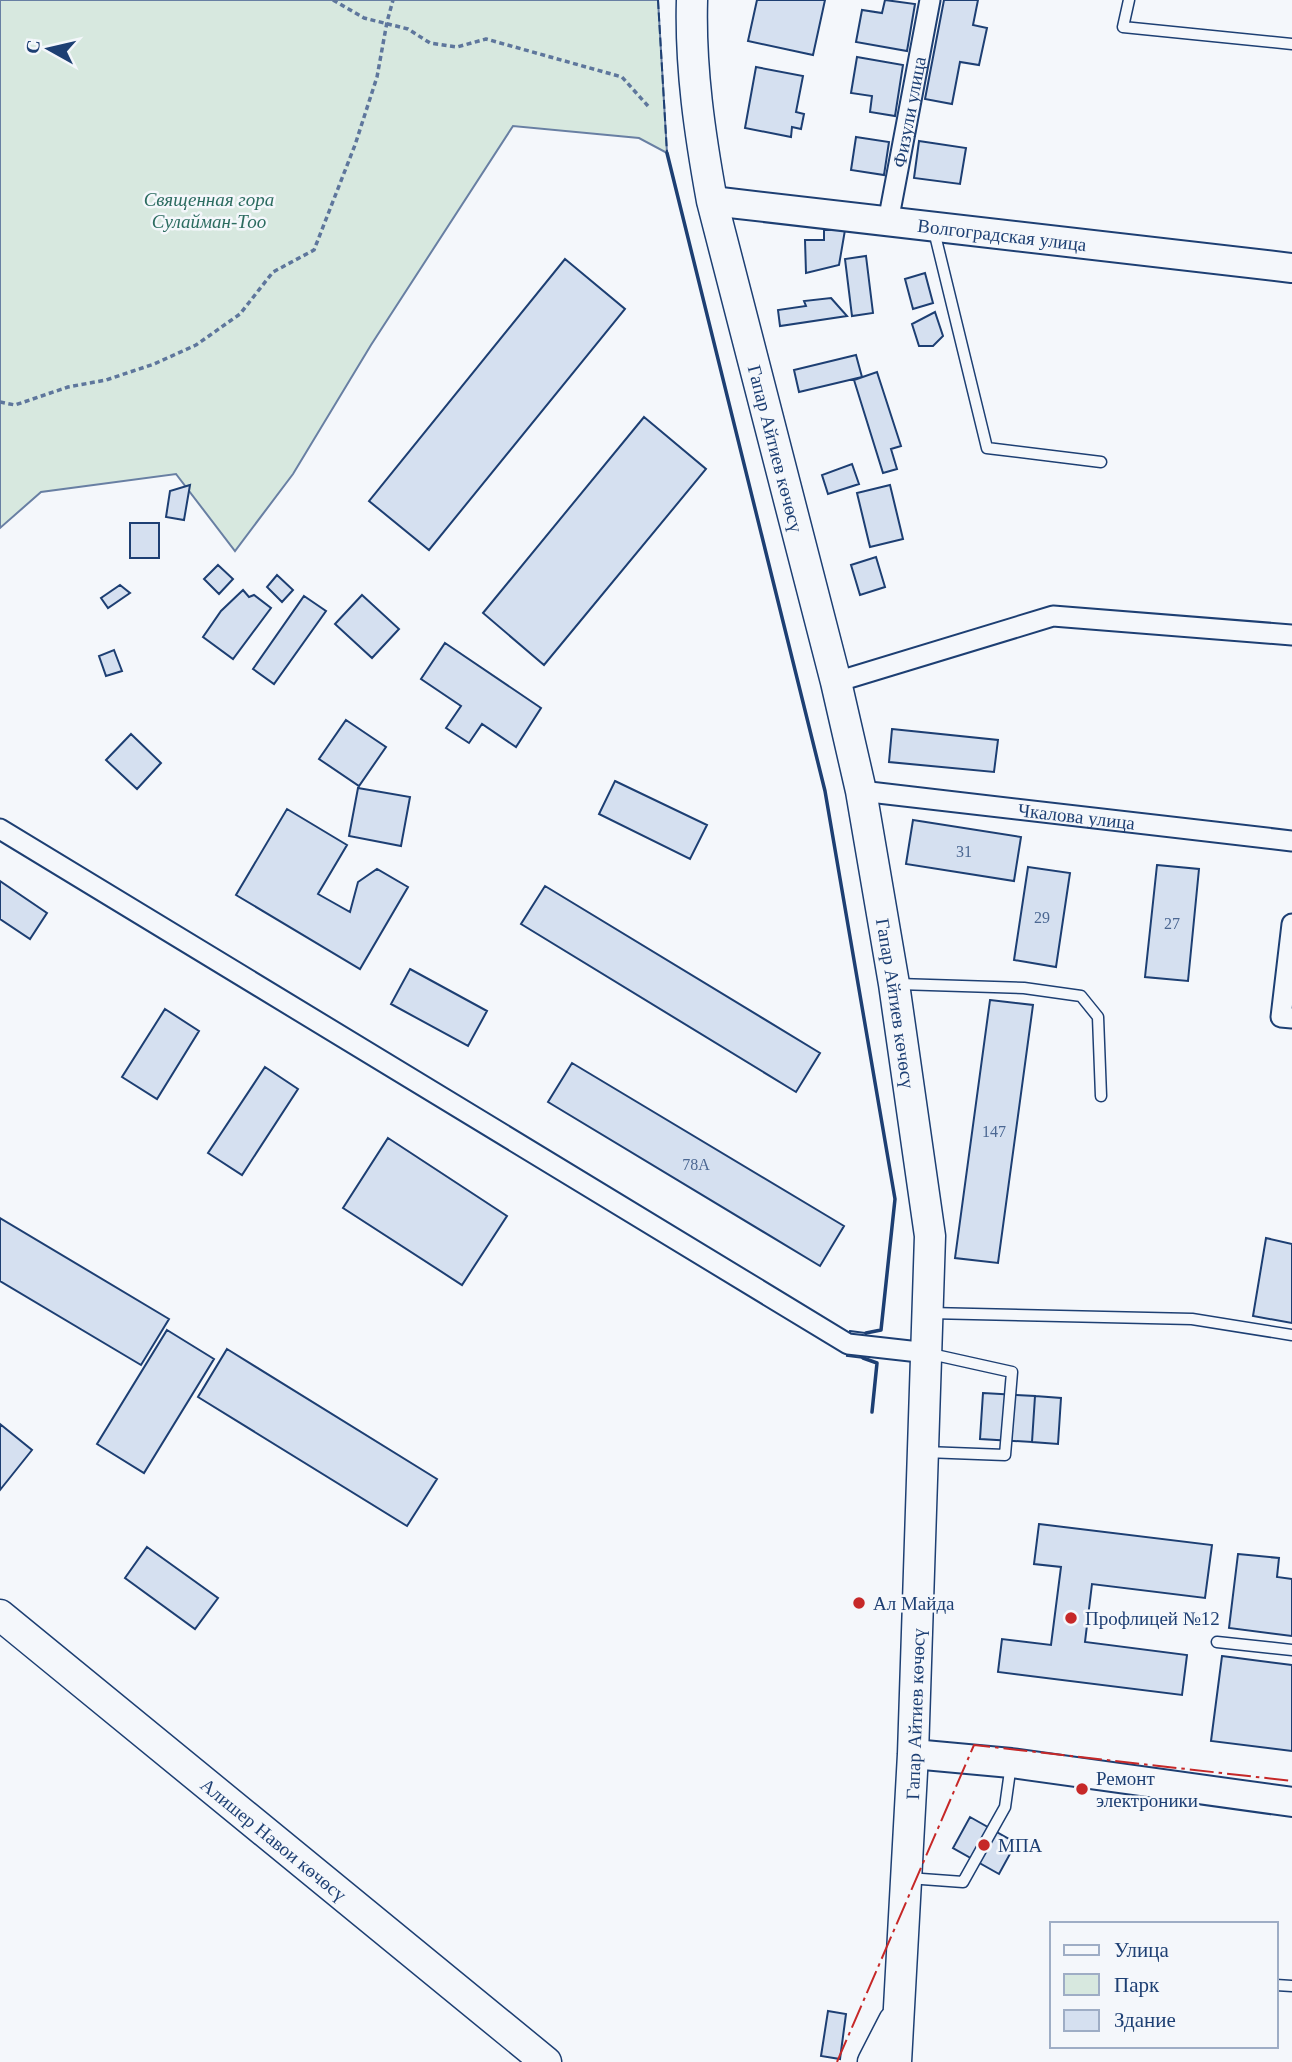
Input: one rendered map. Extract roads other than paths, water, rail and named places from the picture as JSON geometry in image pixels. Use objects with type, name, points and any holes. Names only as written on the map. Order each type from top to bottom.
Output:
[{"type":"main road","name":"Гапар Айтиев көчөсү","points":[[692,0],[691,37],[695,89],[701,143],[712,201],[862,791],[894,984],[930,1236],[914,1754],[896,2062]]},
{"type":"main road","name":"Алишер Навои көчөсү","points":[[4,1622],[546,2062]]},
{"type":"main road","name":"Гапар Айтиев көчөсү","points":[[885,2062],[898,2016]]},
{"type":"main road","points":[[873,2062],[898,2016]]},
{"type":"street","name":"Физули улица","points":[[888,222],[930,0]]},
{"type":"street","name":"Волгоградская улица","points":[[712,201],[1292,268]]},
{"type":"street","points":[[836,682],[1053,616],[1292,635]]},
{"type":"street","name":"Чкалова улица","points":[[862,791],[1292,841]]},
{"type":"street","points":[[0,829],[848,1344],[928,1353]]},
{"type":"street","points":[[1292,924],[1281,1017],[1292,1018]]},
{"type":"street","points":[[914,1754],[1011,1763],[1292,1802]]},
{"type":"lane","points":[[1129,0],[1124,27],[1292,44]]},
{"type":"lane","points":[[933,228],[987,448],[1101,462]]},
{"type":"lane","points":[[894,984],[1024,988],[1081,996],[1098,1017],[1101,1097]]},
{"type":"lane","points":[[929,1312],[1192,1319],[1292,1335]]},
{"type":"lane","points":[[924,1452],[1006,1455],[1012,1372],[928,1353]]},
{"type":"lane","points":[[1217,1642],[1292,1650]]},
{"type":"lane","points":[[908,1878],[963,1882],[1005,1807],[1011,1763]]},
{"type":"place","name":"Ал Майда","points":[[859,1603]]},
{"type":"place","name":"Профлицей №12","points":[[1071,1618]]},
{"type":"place","name":"Ремонт электроники","points":[[1082,1789]]},
{"type":"place","name":"МПА","points":[[984,1845]]},
{"type":"park label","name":"Священная гора Сулайман-Тоо","points":[[209,210]]}]
